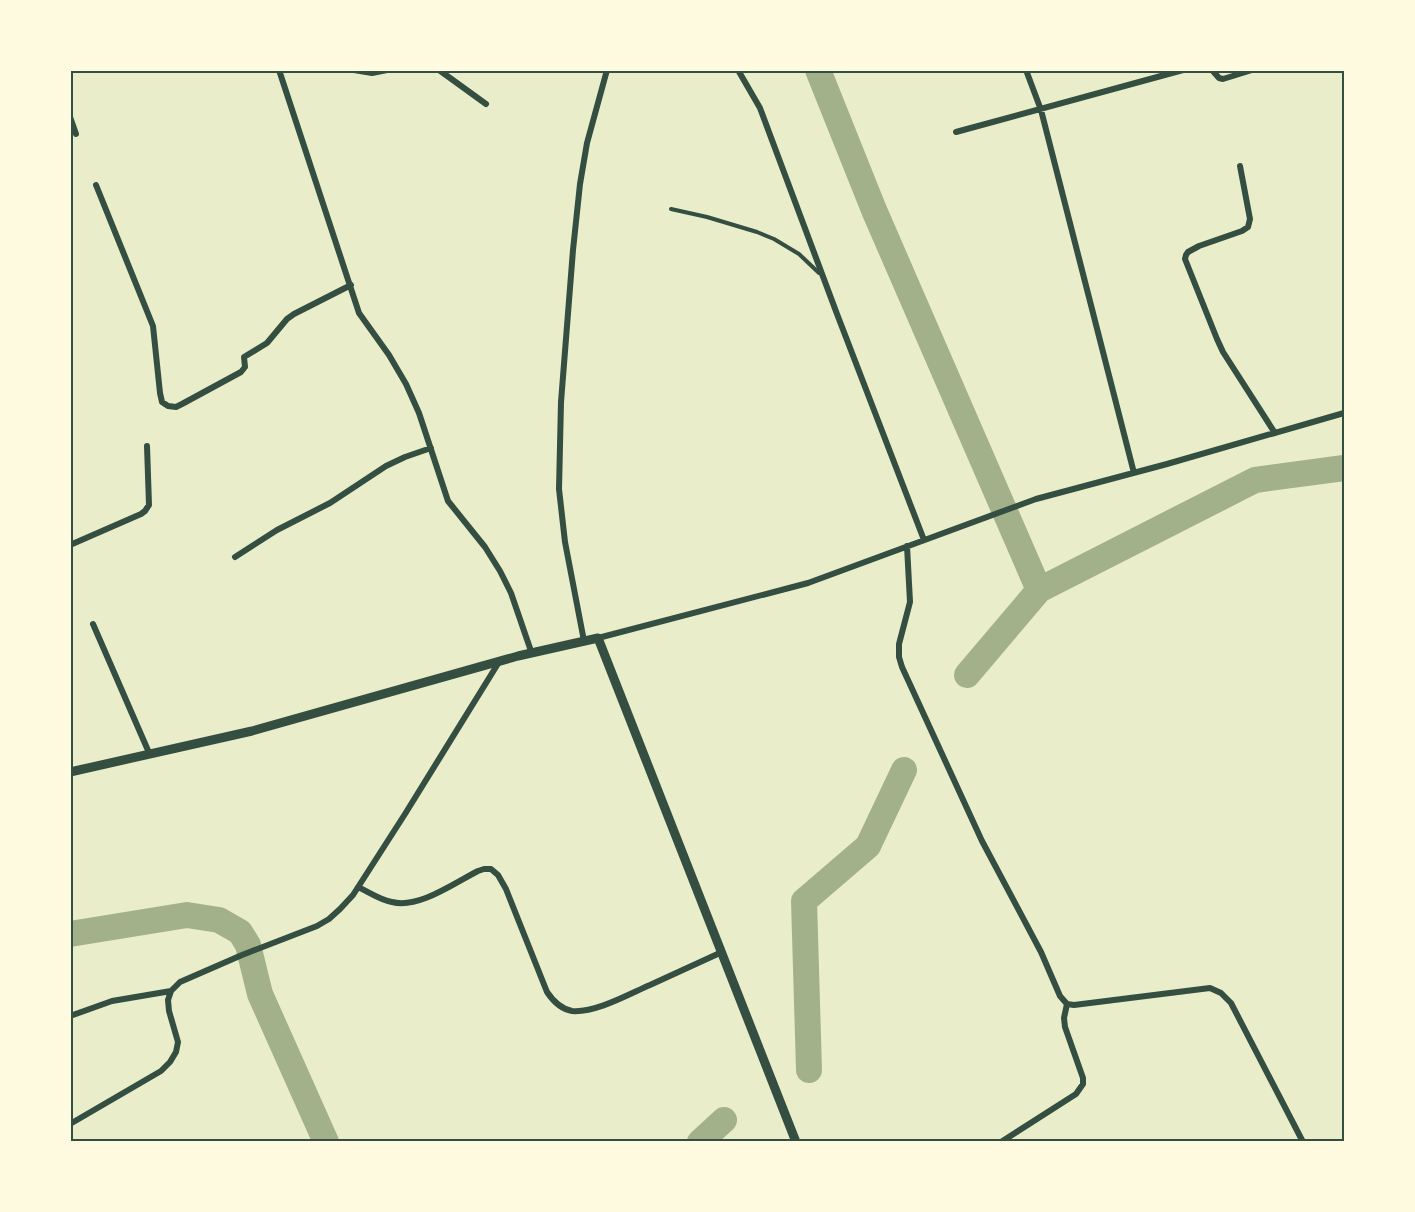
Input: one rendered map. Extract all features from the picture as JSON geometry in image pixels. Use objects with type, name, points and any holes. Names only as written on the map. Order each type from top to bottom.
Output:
[{"type":"street","points":[[279,70],[359,313],[389,355],[406,384],[419,413],[448,501],[485,547],[500,571],[511,593],[532,654]]},
{"type":"street","points":[[354,70],[372,73],[387,70]]},
{"type":"street","points":[[439,70],[486,104]]},
{"type":"street","points":[[584,641],[566,551],[560,498],[561,402],[580,184],[587,143],[607,70]]},
{"type":"street","points":[[738,70],[760,108],[924,540]]},
{"type":"street","points":[[1026,70],[1041,110],[1134,472]]},
{"type":"street","points":[[956,132],[1183,70]]},
{"type":"street","points":[[1212,70],[1223,79],[1252,70]]},
{"type":"street","points":[[70,117],[76,134]]},
{"type":"street","points":[[1240,166],[1250,219],[1248,227],[1193,249],[1185,259],[1223,352],[1275,433]]},
{"type":"street","points":[[96,185],[153,326],[160,393],[162,402],[168,406],[176,407],[183,404],[242,372],[244,357],[267,343],[287,319],[351,285]]},
{"type":"street","points":[[70,772],[252,731],[499,661],[598,638],[808,583],[1035,499],[1344,413]]},
{"type":"street","points":[[70,545],[141,514],[148,508],[150,499],[147,446]]},
{"type":"street","points":[[235,557],[278,530],[330,503],[386,466],[431,448]]},
{"type":"street","points":[[907,546],[910,602],[899,644],[902,667],[982,841],[1041,952],[1060,996],[1067,1004],[1074,1005],[1210,988],[1221,993],[1231,1004],[1303,1142]]},
{"type":"street","points":[[93,624],[150,755]]},
{"type":"street","points":[[598,638],[796,1142]]},
{"type":"street","points":[[70,1124],[161,1071],[170,1062],[176,1053],[178,1042],[168,1000],[171,991],[180,982],[317,926],[329,919],[353,895],[499,661]]},
{"type":"street","points":[[358,887],[393,903],[415,902],[478,871],[491,869],[498,875],[506,890],[547,992],[555,1002],[572,1011],[607,1004],[722,952]]},
{"type":"street","points":[[70,1016],[112,1000],[171,991]]},
{"type":"street","points":[[1001,1142],[1076,1094],[1083,1084],[1065,1026],[1067,1004]]},
{"type":"lane","points":[[671,209],[707,217],[774,239],[799,254],[824,277]]},
{"type":"waterway","points":[[818,70],[874,210],[1039,590]]},
{"type":"waterway","points":[[967,675],[1039,590],[1255,480],[1344,468]]},
{"type":"waterway","points":[[809,1070],[804,901],[868,846],[904,770]]},
{"type":"waterway","points":[[70,934],[187,915],[219,920],[240,932],[248,945],[260,994],[326,1142]]},
{"type":"waterway","points":[[700,1142],[724,1120]]}]
